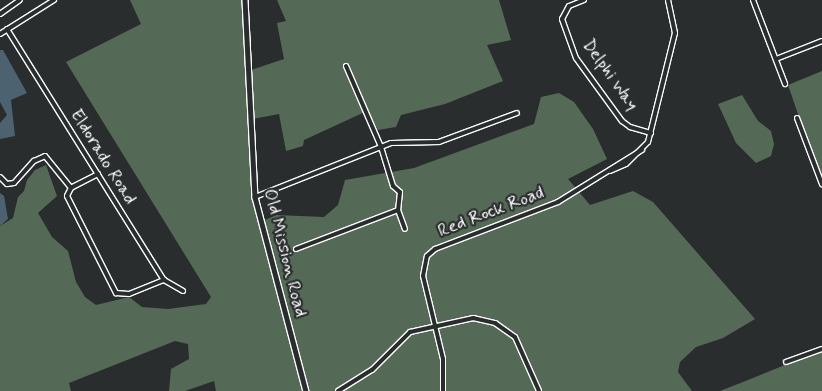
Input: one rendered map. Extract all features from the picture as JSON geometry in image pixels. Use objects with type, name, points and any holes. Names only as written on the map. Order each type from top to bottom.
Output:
[{"type":"street","points":[[0,14],[20,0]]},
{"type":"street","points":[[0,34],[54,0]]},
{"type":"street","name":"Old Mission Road","points":[[245,0],[255,197],[306,391]]},
{"type":"street","name":"Delphi Way","points":[[584,0],[569,6],[562,20],[576,58],[622,121],[630,127],[650,133]]},
{"type":"street","name":"Red Rock Road","points":[[443,391],[444,368],[423,276],[427,256],[435,249],[558,202],[608,172],[626,164],[642,150],[650,133],[675,33],[668,0]]},
{"type":"street","points":[[753,0],[785,84]]},
{"type":"street","name":"Eldorado Road","points":[[7,29],[164,280]]},
{"type":"street","points":[[776,59],[822,41]]},
{"type":"street","points":[[346,66],[381,147],[393,186],[400,192],[398,210],[405,229]]},
{"type":"street","points":[[255,197],[381,147],[400,142],[439,142],[517,114]]},
{"type":"street","points":[[797,118],[822,184]]},
{"type":"street","name":"Red Rock Road","points":[[608,172],[624,159],[642,150]]},
{"type":"street","points":[[0,177],[7,184],[14,183],[34,161],[44,156],[71,188]]},
{"type":"street","points":[[624,159],[626,164]]},
{"type":"street","points":[[98,174],[71,188],[67,196],[116,293],[129,294],[164,280],[183,290]]},
{"type":"street","points":[[296,249],[398,210]]},
{"type":"street","points":[[338,391],[372,370],[410,332],[473,318],[486,319],[507,328],[523,350],[539,391]]},
{"type":"street","points":[[786,362],[822,349]]},
{"type":"green space","points":[[130,0],[243,0],[253,197],[302,391],[216,391],[214,381],[185,391],[169,391],[171,369],[189,359],[188,344],[175,341],[69,383],[71,391],[0,391],[0,226],[13,218],[18,197],[24,191],[27,180],[35,170],[46,165],[57,196],[38,213],[52,237],[68,251],[76,282],[85,297],[96,305],[129,297],[142,307],[168,309],[206,304],[211,297],[66,62],[141,24]]},
{"type":"green space","points":[[277,0],[499,0],[511,40],[487,45],[503,81],[445,104],[401,115],[396,127],[378,130],[367,111],[304,140],[303,146],[286,151],[279,114],[253,119],[251,70],[284,59],[277,23],[286,21]]},
{"type":"green space","points":[[822,71],[822,184],[788,85]]},
{"type":"green space","points":[[559,93],[574,102],[593,129],[607,159],[568,179],[590,205],[633,191],[653,202],[755,319],[723,338],[696,347],[680,362],[678,372],[692,391],[308,391],[263,221],[276,215],[324,217],[338,205],[345,180],[414,168],[534,124],[541,97]]},
{"type":"green space","points":[[742,95],[758,121],[771,131],[774,144],[771,156],[756,163],[736,143],[718,104]]},
{"type":"green space","points":[[822,350],[822,391],[720,391],[743,382]]},
{"type":"water","points":[[0,50],[3,50],[27,93],[11,100],[15,136],[0,139],[0,123],[7,115],[0,102]]},
{"type":"water","points":[[0,193],[4,196],[8,219],[0,226]]}]
